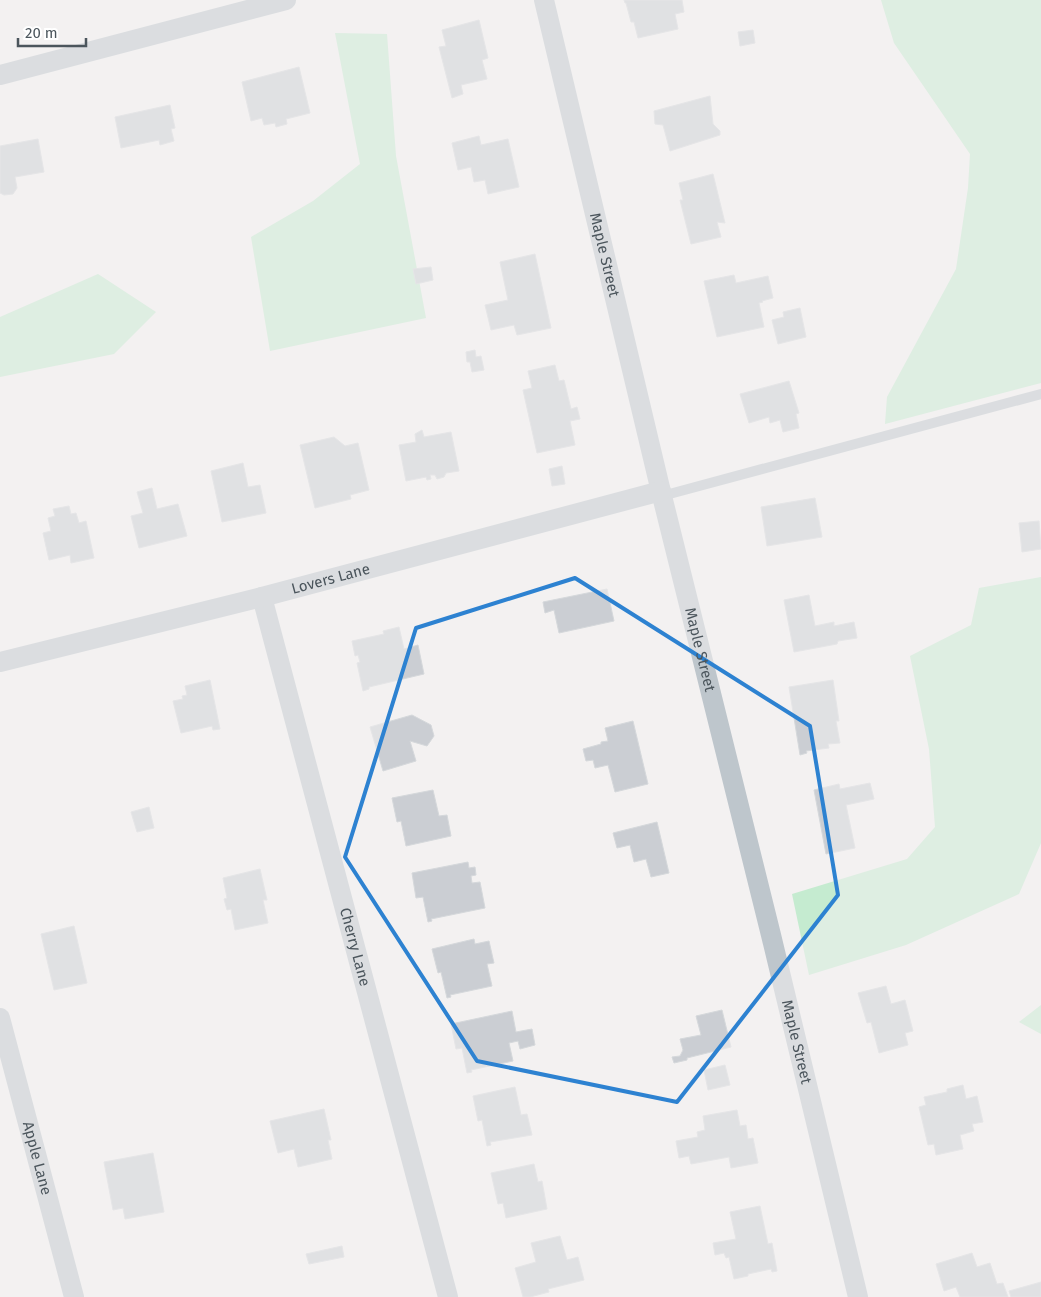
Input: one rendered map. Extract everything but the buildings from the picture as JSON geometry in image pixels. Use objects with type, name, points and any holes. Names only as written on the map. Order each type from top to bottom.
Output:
[{"type":"street","points":[[0,75],[286,0]]},
{"type":"street","name":"Maple Street","points":[[544,0],[661,494],[771,936],[858,1297]]},
{"type":"street","name":"Lovers Lane","points":[[0,662],[262,597],[661,494]]},
{"type":"street","name":"Cherry Lane","points":[[262,597],[448,1297]]},
{"type":"street","name":"Apple Lane","points":[[0,1018],[74,1297]]},
{"type":"lane","points":[[661,494],[1041,394]]},
{"type":"highlighted area","points":[[575,578],[810,726],[838,895],[677,1102],[477,1061],[345,857],[416,628]]},
{"type":"green space","points":[[881,0],[1041,0],[1041,383],[885,424],[887,397],[956,269],[968,188],[970,154],[894,43]]},
{"type":"green space","points":[[335,33],[387,34],[396,156],[426,318],[270,351],[251,237],[313,201],[360,164]]},
{"type":"green space","points":[[98,274],[156,312],[114,354],[0,377],[0,317]]},
{"type":"green space","points":[[1041,577],[1041,843],[1019,894],[906,945],[809,975],[792,894],[907,859],[935,827],[929,749],[910,656],[971,625],[979,588]]},
{"type":"green space","points":[[1041,1005],[1041,1034],[1019,1022]]}]
